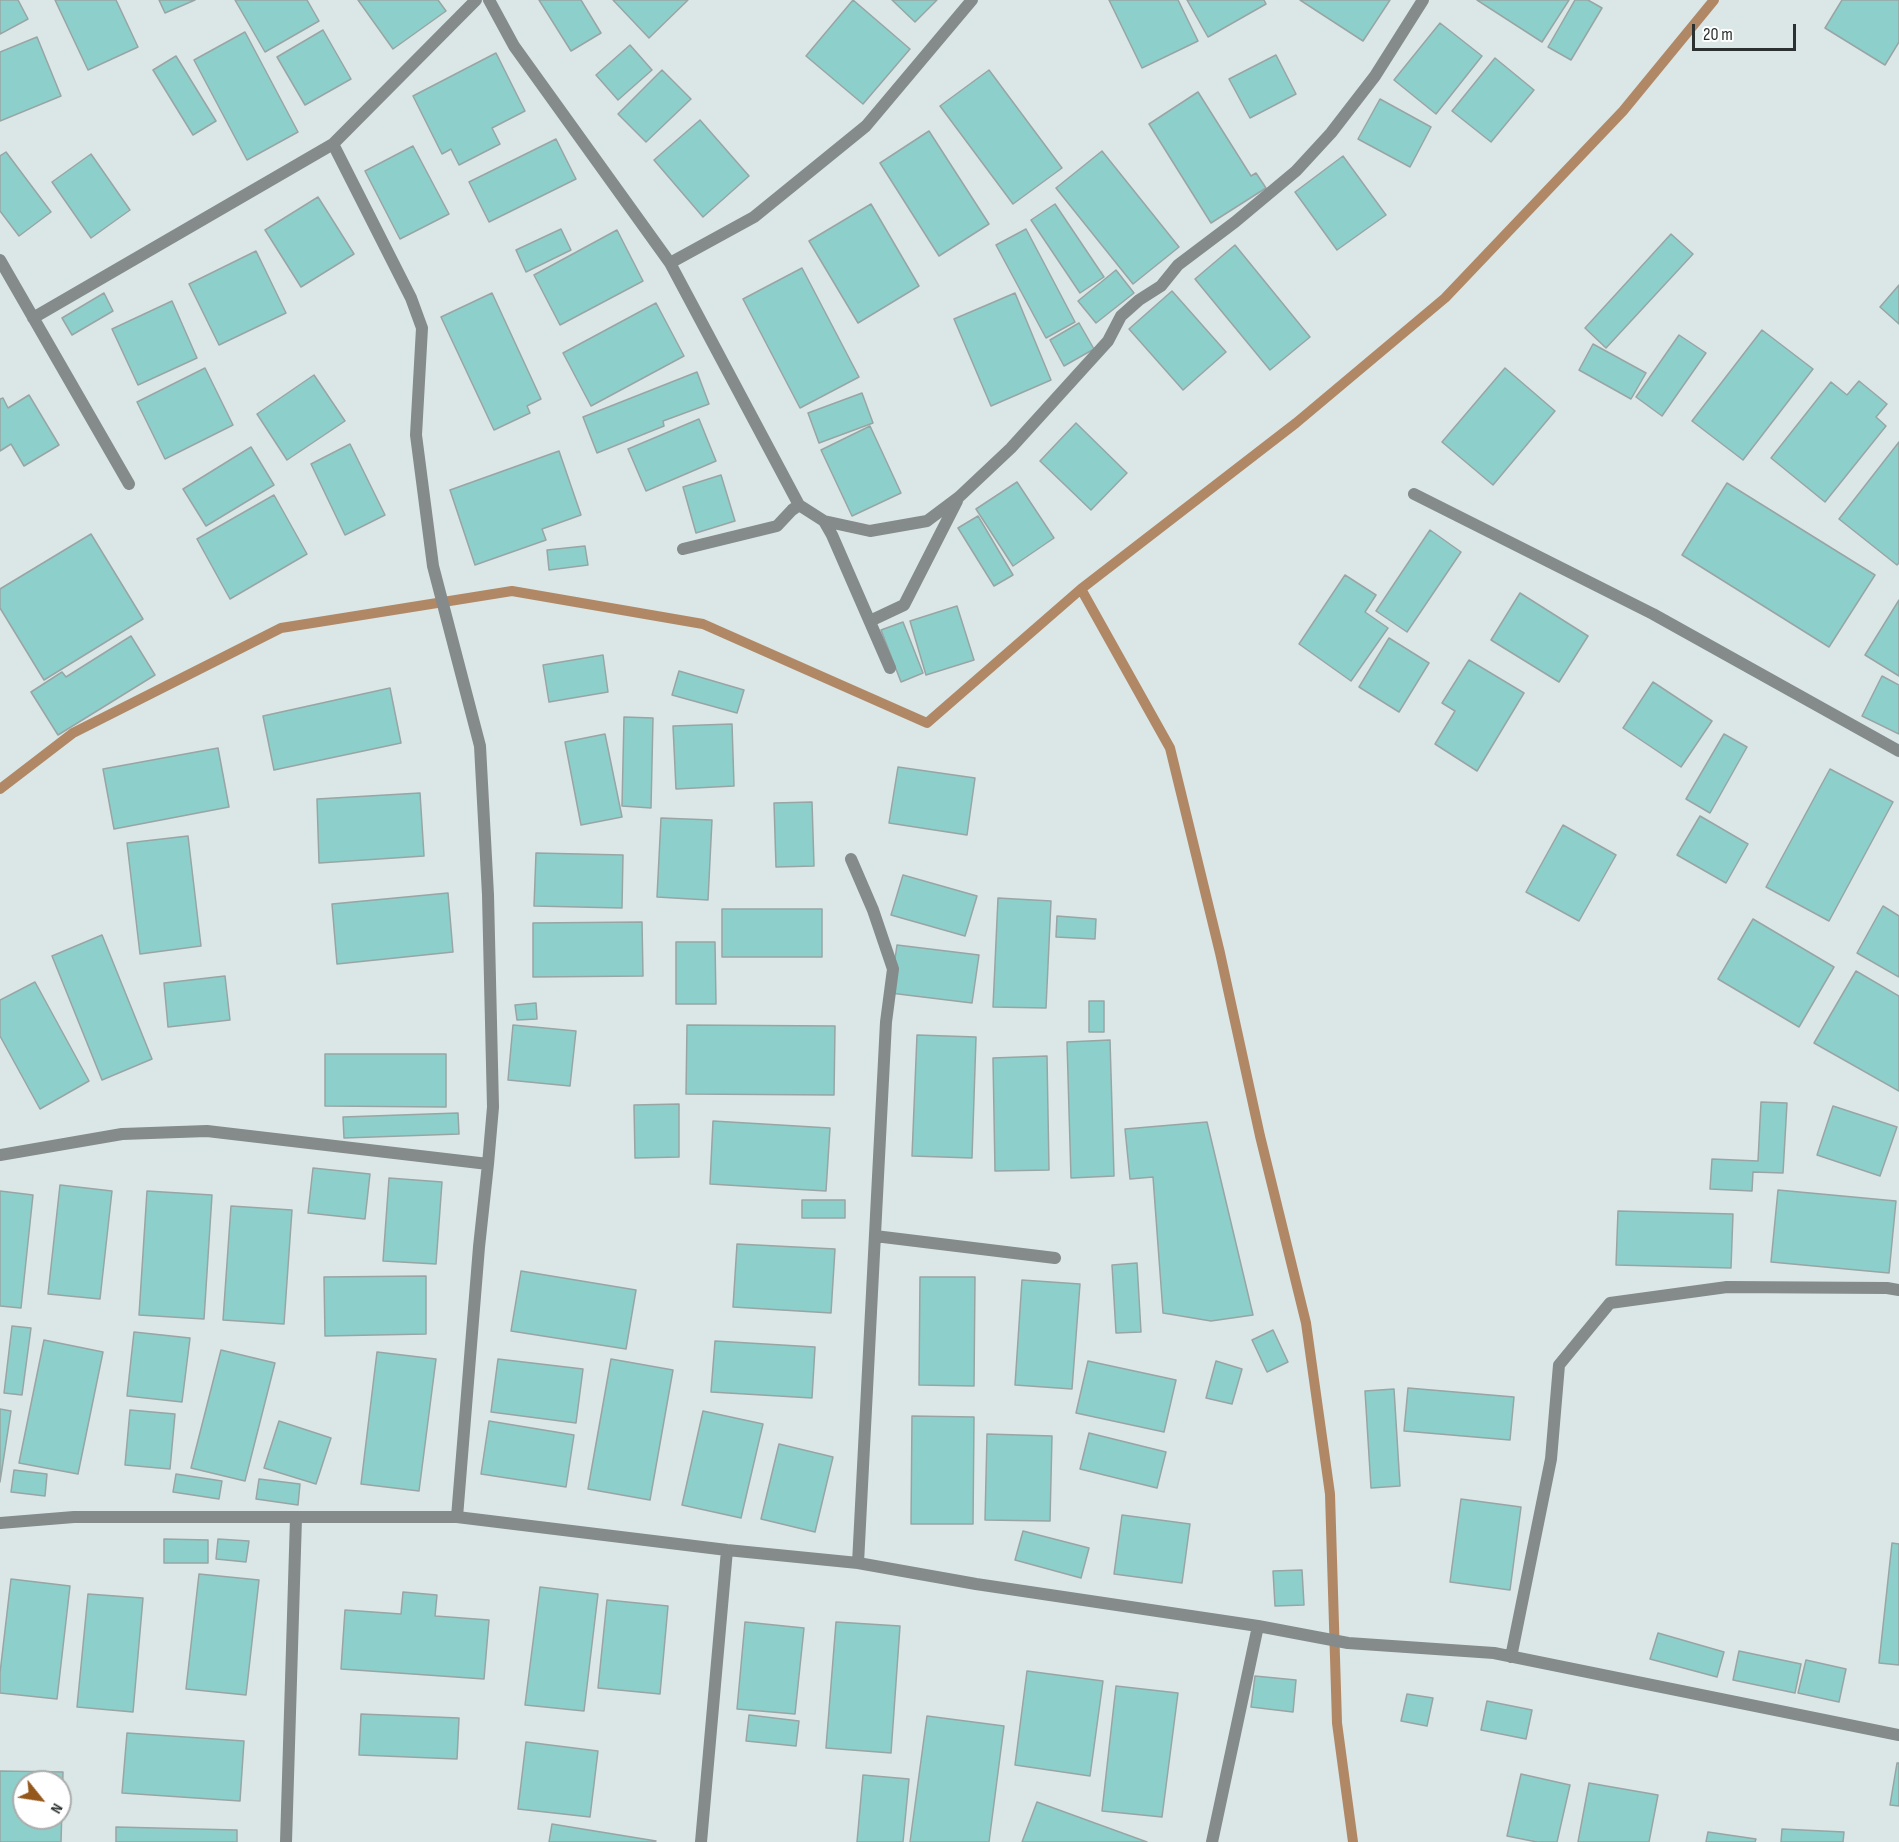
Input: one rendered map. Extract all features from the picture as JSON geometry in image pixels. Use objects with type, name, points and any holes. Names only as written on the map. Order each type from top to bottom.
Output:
[{"type":"street","points":[[33,318],[333,144],[476,0]]},
{"type":"street","points":[[489,0],[514,46],[670,263],[799,505],[824,521],[870,531],[927,521],[959,497],[1011,448],[1108,341],[1121,316],[1139,300],[1161,286],[1178,265],[1235,222],[1296,171],[1331,134],[1375,76],[1423,0]]},
{"type":"street","points":[[670,263],[754,217],[866,126],[972,0]]},
{"type":"street","points":[[333,144],[411,298],[422,328],[416,435],[432,566],[480,746],[488,895],[493,1107],[479,1246],[458,1517]]},
{"type":"street","points":[[0,260],[129,484]]},
{"type":"street","points":[[1414,494],[1653,614],[1899,751]]},
{"type":"street","points":[[870,621],[904,605],[959,497]]},
{"type":"street","points":[[683,549],[777,526],[799,505]]},
{"type":"street","points":[[824,521],[890,668]]},
{"type":"street","points":[[851,859],[873,910],[893,969],[886,1022],[858,1563]]},
{"type":"street","points":[[0,1155],[122,1134],[207,1131],[488,1164]]},
{"type":"street","points":[[874,1236],[1055,1258]]},
{"type":"street","points":[[1511,1657],[1551,1459],[1559,1365],[1610,1303],[1726,1287],[1899,1290]]},
{"type":"street","points":[[0,1523],[74,1517],[458,1517],[727,1550],[858,1563],[976,1584],[1258,1626],[1348,1643],[1494,1653],[1899,1735]]},
{"type":"street","points":[[286,1842],[296,1518]]},
{"type":"street","points":[[701,1842],[727,1550]]},
{"type":"street","points":[[1212,1842],[1258,1626]]},
{"type":"building","points":[[0,0],[18,0],[28,19],[0,34]]},
{"type":"building","points":[[55,0],[116,0],[138,47],[88,70]]},
{"type":"building","points":[[159,0],[195,0],[165,13]]},
{"type":"building","points":[[235,0],[307,0],[319,21],[265,52]]},
{"type":"building","points":[[358,0],[438,0],[446,11],[393,49]]},
{"type":"building","points":[[539,0],[581,0],[601,33],[571,51]]},
{"type":"building","points":[[613,0],[688,0],[649,38]]},
{"type":"building","points":[[853,0],[910,49],[863,104],[806,56]]},
{"type":"building","points":[[892,0],[937,0],[915,22]]},
{"type":"building","points":[[1109,0],[1178,0],[1198,41],[1142,68]]},
{"type":"building","points":[[1187,0],[1264,0],[1266,4],[1208,37]]},
{"type":"building","points":[[1300,0],[1390,0],[1363,41]]},
{"type":"building","points":[[1477,0],[1569,0],[1542,42]]},
{"type":"building","points":[[1575,0],[1588,0],[1602,8],[1571,60],[1548,47]]},
{"type":"building","points":[[1842,0],[1899,0],[1899,42],[1885,65],[1825,28]]},
{"type":"building","points":[[1440,23],[1482,56],[1436,114],[1394,80]]},
{"type":"building","points":[[323,30],[351,79],[305,105],[277,57]]},
{"type":"building","points":[[245,32],[298,132],[247,160],[194,60]]},
{"type":"building","points":[[37,37],[61,96],[0,121],[0,52]]},
{"type":"building","points":[[630,45],[652,70],[618,100],[596,75]]},
{"type":"building","points":[[496,53],[525,111],[492,128],[500,144],[459,165],[451,149],[442,154],[413,96]]},
{"type":"building","points":[[1276,55],[1296,94],[1250,118],[1229,79]]},
{"type":"building","points":[[176,56],[216,121],[193,135],[153,70]]},
{"type":"building","points":[[1495,58],[1534,90],[1491,142],[1452,111]]},
{"type":"building","points":[[662,70],[691,99],[646,142],[618,114]]},
{"type":"building","points":[[989,70],[1062,168],[1013,204],[940,106]]},
{"type":"building","points":[[1198,92],[1251,176],[1256,173],[1266,188],[1211,223],[1149,124]]},
{"type":"building","points":[[1380,99],[1431,127],[1410,167],[1358,139]]},
{"type":"building","points":[[700,120],[749,176],[703,217],[654,160]]},
{"type":"building","points":[[929,131],[989,224],[939,256],[880,163]]},
{"type":"building","points":[[556,139],[576,179],[489,222],[469,182]]},
{"type":"building","points":[[413,146],[449,214],[400,239],[365,171]]},
{"type":"building","points":[[1102,151],[1179,247],[1133,284],[1056,188]]},
{"type":"building","points":[[6,152],[51,212],[19,236],[0,211],[0,156]]},
{"type":"building","points":[[91,154],[130,210],[91,238],[52,182]]},
{"type":"building","points":[[1343,156],[1386,215],[1337,250],[1295,192]]},
{"type":"building","points":[[318,197],[354,254],[301,287],[265,230]]},
{"type":"building","points":[[871,204],[919,286],[858,323],[809,241]]},
{"type":"building","points":[[1055,204],[1104,277],[1080,293],[1031,220]]},
{"type":"building","points":[[561,229],[571,250],[526,272],[516,250]]},
{"type":"building","points":[[1026,229],[1075,322],[1046,338],[996,245]]},
{"type":"building","points":[[617,230],[643,281],[560,325],[534,275]]},
{"type":"building","points":[[1671,234],[1693,254],[1606,348],[1585,328]]},
{"type":"building","points":[[1235,245],[1310,337],[1270,370],[1195,279]]},
{"type":"building","points":[[256,251],[286,313],[219,345],[189,284]]},
{"type":"building","points":[[802,268],[859,377],[800,408],[743,299]]},
{"type":"building","points":[[1116,270],[1134,293],[1096,323],[1078,301]]},
{"type":"building","points":[[1899,285],[1899,324],[1880,307]]},
{"type":"building","points":[[1172,291],[1226,352],[1183,390],[1129,329]]},
{"type":"building","points":[[104,293],[113,311],[72,335],[62,318]]},
{"type":"building","points":[[492,293],[541,399],[527,406],[530,413],[494,430],[441,317]]},
{"type":"building","points":[[1015,293],[1051,380],[991,406],[954,319]]},
{"type":"building","points":[[172,301],[197,358],[138,385],[112,329]]},
{"type":"building","points":[[656,303],[684,356],[591,406],[563,353]]},
{"type":"building","points":[[1079,323],[1094,349],[1064,366],[1050,340]]},
{"type":"building","points":[[1762,330],[1813,369],[1743,460],[1692,421]]},
{"type":"building","points":[[1679,335],[1706,353],[1662,416],[1636,397]]},
{"type":"building","points":[[1593,344],[1646,373],[1631,399],[1579,370]]},
{"type":"building","points":[[205,368],[233,425],[165,459],[137,402]]},
{"type":"building","points":[[1505,368],[1555,411],[1493,485],[1442,442]]},
{"type":"building","points":[[697,372],[709,404],[663,421],[664,426],[597,453],[583,417]]},
{"type":"building","points":[[314,375],[345,421],[287,460],[257,414]]},
{"type":"building","points":[[1859,381],[1887,404],[1876,417],[1886,426],[1825,502],[1771,458],[1831,382],[1847,395]]},
{"type":"building","points":[[862,393],[873,423],[819,443],[808,413]]},
{"type":"building","points":[[29,395],[59,445],[24,466],[11,444],[0,451],[0,399],[3,398],[8,408]]},
{"type":"building","points":[[699,419],[716,461],[646,491],[628,449]]},
{"type":"building","points":[[1076,423],[1127,473],[1091,510],[1040,461]]},
{"type":"building","points":[[870,426],[901,493],[852,516],[821,450]]},
{"type":"building","points":[[1899,442],[1899,563],[1897,565],[1839,519]]},
{"type":"building","points":[[350,444],[385,515],[345,535],[311,464]]},
{"type":"building","points":[[251,447],[274,485],[206,526],[183,489]]},
{"type":"building","points":[[559,451],[581,515],[542,529],[546,540],[475,565],[450,490]]},
{"type":"building","points":[[721,475],[735,521],[696,533],[683,487]]},
{"type":"building","points":[[1017,482],[1054,538],[1013,566],[976,509]]},
{"type":"building","points":[[1727,483],[1875,575],[1829,647],[1682,555]]},
{"type":"building","points":[[274,495],[307,554],[230,599],[197,539]]},
{"type":"building","points":[[978,516],[1013,575],[994,586],[958,528]]},
{"type":"building","points":[[1430,530],[1461,552],[1407,632],[1376,611]]},
{"type":"building","points":[[91,534],[143,619],[44,680],[0,608],[0,589]]},
{"type":"building","points":[[585,546],[588,565],[549,570],[547,550]]},
{"type":"building","points":[[1345,575],[1376,595],[1365,612],[1388,628],[1351,681],[1299,644]]},
{"type":"building","points":[[1520,593],[1588,636],[1559,682],[1491,640]]},
{"type":"building","points":[[1899,600],[1899,676],[1865,655]]},
{"type":"building","points":[[957,606],[974,660],[926,675],[910,621]]},
{"type":"building","points":[[903,622],[923,673],[901,682],[881,630]]},
{"type":"building","points":[[131,636],[155,675],[58,735],[31,692],[62,672],[66,677]]},
{"type":"building","points":[[1389,638],[1429,663],[1399,712],[1359,687]]},
{"type":"building","points":[[603,655],[608,692],[549,702],[543,665]]},
{"type":"building","points":[[1469,660],[1524,693],[1477,771],[1435,744],[1455,711],[1442,703]]},
{"type":"building","points":[[679,671],[744,690],[737,713],[672,695]]},
{"type":"building","points":[[1882,676],[1899,685],[1899,734],[1862,716]]},
{"type":"building","points":[[1653,682],[1712,721],[1681,767],[1623,728]]},
{"type":"building","points":[[390,688],[401,743],[274,770],[263,716]]},
{"type":"building","points":[[624,717],[653,718],[651,808],[622,806]]},
{"type":"building","points":[[732,724],[734,786],[676,789],[673,726]]},
{"type":"building","points":[[605,734],[622,817],[581,825],[565,742]]},
{"type":"building","points":[[1724,734],[1747,747],[1710,813],[1686,799]]},
{"type":"building","points":[[218,748],[229,807],[114,829],[103,769]]},
{"type":"building","points":[[898,767],[975,778],[967,835],[889,823]]},
{"type":"building","points":[[1830,769],[1893,802],[1829,921],[1766,887]]},
{"type":"building","points":[[420,793],[424,856],[319,863],[317,799]]},
{"type":"building","points":[[812,802],[814,866],[776,867],[774,803]]},
{"type":"building","points":[[1700,816],[1748,844],[1726,883],[1677,855]]},
{"type":"building","points":[[661,818],[712,820],[708,900],[657,897]]},
{"type":"building","points":[[1563,825],[1616,855],[1579,921],[1526,892]]},
{"type":"building","points":[[188,836],[201,946],[140,954],[127,843]]},
{"type":"building","points":[[536,853],[623,855],[622,908],[534,906]]},
{"type":"building","points":[[903,875],[977,896],[965,936],[891,915]]},
{"type":"building","points":[[448,893],[453,952],[337,964],[332,904]]},
{"type":"building","points":[[998,898],[1051,901],[1046,1008],[993,1007]]},
{"type":"building","points":[[1883,906],[1899,916],[1899,977],[1857,953]]},
{"type":"building","points":[[722,909],[822,909],[822,957],[722,957]]},
{"type":"building","points":[[1057,916],[1096,919],[1095,939],[1056,937]]},
{"type":"building","points":[[1753,919],[1834,967],[1799,1027],[1718,979]]},
{"type":"building","points":[[642,922],[643,976],[533,977],[533,923]]},
{"type":"building","points":[[102,935],[152,1059],[102,1080],[52,956]]},
{"type":"building","points":[[676,942],[715,942],[716,1004],[676,1004]]},
{"type":"building","points":[[897,945],[979,955],[972,1003],[890,993]]},
{"type":"building","points":[[1856,971],[1899,996],[1899,1091],[1814,1043]]},
{"type":"building","points":[[225,976],[230,1020],[168,1027],[164,983]]},
{"type":"building","points":[[35,982],[89,1081],[40,1109],[0,1036],[0,1000]]},
{"type":"building","points":[[1089,1001],[1104,1001],[1104,1032],[1089,1032]]},
{"type":"building","points":[[536,1003],[537,1019],[517,1020],[515,1005]]},
{"type":"building","points":[[513,1025],[576,1031],[570,1086],[508,1080]]},
{"type":"building","points":[[687,1025],[835,1026],[834,1095],[686,1094]]},
{"type":"building","points":[[917,1035],[976,1037],[972,1158],[912,1156]]},
{"type":"building","points":[[1110,1040],[1114,1176],[1071,1178],[1067,1042]]},
{"type":"building","points":[[325,1054],[446,1054],[446,1107],[325,1106]]},
{"type":"building","points":[[1047,1056],[1049,1170],[995,1171],[993,1058]]},
{"type":"building","points":[[1761,1102],[1787,1103],[1783,1173],[1753,1172],[1752,1191],[1710,1189],[1712,1159],[1758,1161]]},
{"type":"building","points":[[679,1104],[679,1157],[635,1158],[634,1105]]},
{"type":"building","points":[[1833,1106],[1897,1127],[1880,1176],[1817,1155]]},
{"type":"building","points":[[458,1113],[459,1134],[344,1138],[343,1117]]},
{"type":"building","points":[[713,1121],[830,1128],[826,1191],[710,1184]]},
{"type":"building","points":[[1207,1122],[1253,1315],[1211,1321],[1163,1313],[1153,1177],[1130,1179],[1125,1129]]},
{"type":"building","points":[[313,1168],[370,1174],[365,1219],[308,1213]]},
{"type":"building","points":[[389,1178],[442,1182],[436,1264],[383,1261]]},
{"type":"building","points":[[60,1185],[112,1191],[100,1299],[48,1294]]},
{"type":"building","points":[[1778,1190],[1896,1201],[1889,1273],[1771,1262]]},
{"type":"building","points":[[0,1191],[33,1195],[21,1308],[0,1306]]},
{"type":"building","points":[[147,1191],[212,1195],[204,1319],[139,1315]]},
{"type":"building","points":[[802,1200],[845,1200],[845,1218],[802,1218]]},
{"type":"building","points":[[231,1206],[292,1210],[284,1324],[223,1320]]},
{"type":"building","points":[[1618,1211],[1733,1214],[1731,1268],[1616,1265]]},
{"type":"building","points":[[737,1244],[835,1249],[831,1313],[733,1307]]},
{"type":"building","points":[[1137,1263],[1141,1332],[1116,1333],[1112,1265]]},
{"type":"building","points":[[521,1271],[636,1290],[626,1349],[511,1331]]},
{"type":"building","points":[[426,1276],[426,1334],[325,1336],[324,1277]]},
{"type":"building","points":[[920,1277],[975,1277],[974,1386],[919,1385]]},
{"type":"building","points":[[1022,1280],[1080,1284],[1072,1389],[1015,1385]]},
{"type":"building","points":[[12,1326],[31,1328],[22,1395],[4,1393]]},
{"type":"building","points":[[1273,1330],[1288,1362],[1267,1372],[1252,1340]]},
{"type":"building","points":[[134,1332],[190,1338],[182,1402],[127,1396]]},
{"type":"building","points":[[44,1340],[103,1352],[78,1474],[19,1463]]},
{"type":"building","points":[[715,1341],[815,1347],[812,1398],[711,1392]]},
{"type":"building","points":[[221,1350],[275,1363],[245,1481],[191,1468]]},
{"type":"building","points":[[377,1352],[436,1359],[419,1491],[361,1484]]},
{"type":"building","points":[[498,1359],[583,1369],[576,1423],[491,1412]]},
{"type":"building","points":[[611,1359],[673,1370],[650,1500],[588,1489]]},
{"type":"building","points":[[1088,1361],[1176,1380],[1164,1432],[1076,1413]]},
{"type":"building","points":[[1216,1361],[1242,1369],[1232,1404],[1206,1398]]},
{"type":"building","points":[[1408,1388],[1514,1397],[1510,1440],[1404,1431]]},
{"type":"building","points":[[1394,1389],[1400,1486],[1371,1488],[1365,1391]]},
{"type":"building","points":[[0,1409],[11,1411],[0,1482]]},
{"type":"building","points":[[130,1410],[175,1414],[170,1469],[125,1465]]},
{"type":"building","points":[[703,1411],[763,1424],[741,1518],[682,1505]]},
{"type":"building","points":[[912,1416],[974,1417],[973,1524],[911,1524]]},
{"type":"building","points":[[279,1421],[331,1438],[316,1484],[264,1468]]},
{"type":"building","points":[[489,1421],[574,1435],[566,1487],[481,1474]]},
{"type":"building","points":[[1089,1433],[1166,1452],[1157,1488],[1080,1469]]},
{"type":"building","points":[[987,1434],[1052,1436],[1050,1521],[985,1520]]},
{"type":"building","points":[[779,1444],[833,1457],[815,1532],[761,1519]]},
{"type":"building","points":[[14,1470],[47,1474],[45,1496],[11,1492]]},
{"type":"building","points":[[176,1474],[222,1481],[219,1499],[173,1492]]},
{"type":"building","points":[[259,1479],[300,1484],[298,1505],[256,1499]]},
{"type":"building","points":[[1461,1499],[1521,1507],[1510,1590],[1450,1582]]},
{"type":"building","points":[[1122,1515],[1190,1524],[1182,1583],[1114,1574]]},
{"type":"building","points":[[1023,1531],[1089,1548],[1081,1578],[1015,1560]]},
{"type":"building","points":[[164,1539],[208,1540],[208,1563],[164,1563]]},
{"type":"building","points":[[218,1539],[249,1541],[246,1562],[216,1559]]},
{"type":"building","points":[[1892,1543],[1899,1544],[1899,1665],[1879,1663]]},
{"type":"building","points":[[1302,1570],[1304,1605],[1275,1606],[1273,1571]]},
{"type":"building","points":[[199,1574],[259,1580],[246,1695],[186,1689]]},
{"type":"building","points":[[11,1579],[70,1586],[57,1699],[0,1693],[0,1673]]},
{"type":"building","points":[[540,1587],[598,1594],[584,1711],[525,1705]]},
{"type":"building","points":[[403,1592],[437,1595],[435,1616],[489,1620],[484,1679],[341,1669],[345,1610],[401,1614]]},
{"type":"building","points":[[88,1594],[143,1598],[133,1712],[77,1707]]},
{"type":"building","points":[[607,1600],[668,1606],[660,1694],[598,1688]]},
{"type":"building","points":[[745,1622],[804,1628],[795,1714],[737,1709]]},
{"type":"building","points":[[836,1622],[900,1626],[891,1753],[826,1748]]},
{"type":"building","points":[[1658,1633],[1724,1652],[1717,1677],[1650,1659]]},
{"type":"building","points":[[1739,1651],[1801,1664],[1795,1693],[1733,1680]]},
{"type":"building","points":[[1806,1660],[1846,1669],[1839,1702],[1798,1693]]},
{"type":"building","points":[[1027,1671],[1103,1681],[1090,1776],[1015,1765]]},
{"type":"building","points":[[1255,1676],[1296,1680],[1293,1712],[1251,1707]]},
{"type":"building","points":[[1116,1686],[1178,1693],[1162,1817],[1102,1811]]},
{"type":"building","points":[[1407,1694],[1433,1698],[1427,1726],[1401,1721]]},
{"type":"building","points":[[1487,1701],[1532,1710],[1526,1739],[1481,1730]]},
{"type":"building","points":[[361,1714],[459,1718],[457,1759],[359,1755]]},
{"type":"building","points":[[749,1715],[799,1721],[796,1746],[746,1741]]},
{"type":"building","points":[[927,1716],[1004,1726],[989,1842],[910,1842]]},
{"type":"building","points":[[127,1733],[244,1741],[240,1801],[122,1793]]},
{"type":"building","points":[[526,1742],[598,1751],[590,1817],[518,1809]]},
{"type":"building","points":[[1897,1763],[1899,1763],[1899,1806],[1890,1805]]},
{"type":"building","points":[[0,1771],[12,1771],[12,1830],[61,1830],[61,1842],[0,1842]]},
{"type":"building","points":[[1521,1774],[1570,1785],[1557,1842],[1537,1842],[1507,1836]]},
{"type":"building","points":[[863,1775],[909,1779],[903,1842],[857,1842]]},
{"type":"building","points":[[1589,1783],[1658,1795],[1649,1842],[1578,1842]]},
{"type":"building","points":[[1037,1802],[1147,1842],[1022,1842]]},
{"type":"building","points":[[552,1824],[656,1841],[549,1842]]},
{"type":"building","points":[[116,1827],[237,1830],[237,1842],[116,1842]]},
{"type":"building","points":[[1782,1829],[1844,1832],[1843,1842],[1781,1842]]},
{"type":"building","points":[[1708,1832],[1756,1839],[1755,1842],[1706,1842]]},
{"type":"waterway","points":[[0,789],[73,733],[281,628],[512,591],[703,624],[927,723],[1081,589],[1296,423],[1445,298],[1623,111],[1714,0]]},
{"type":"waterway","points":[[1081,589],[1170,748],[1306,1323],[1330,1494],[1337,1723],[1353,1842]]}]
